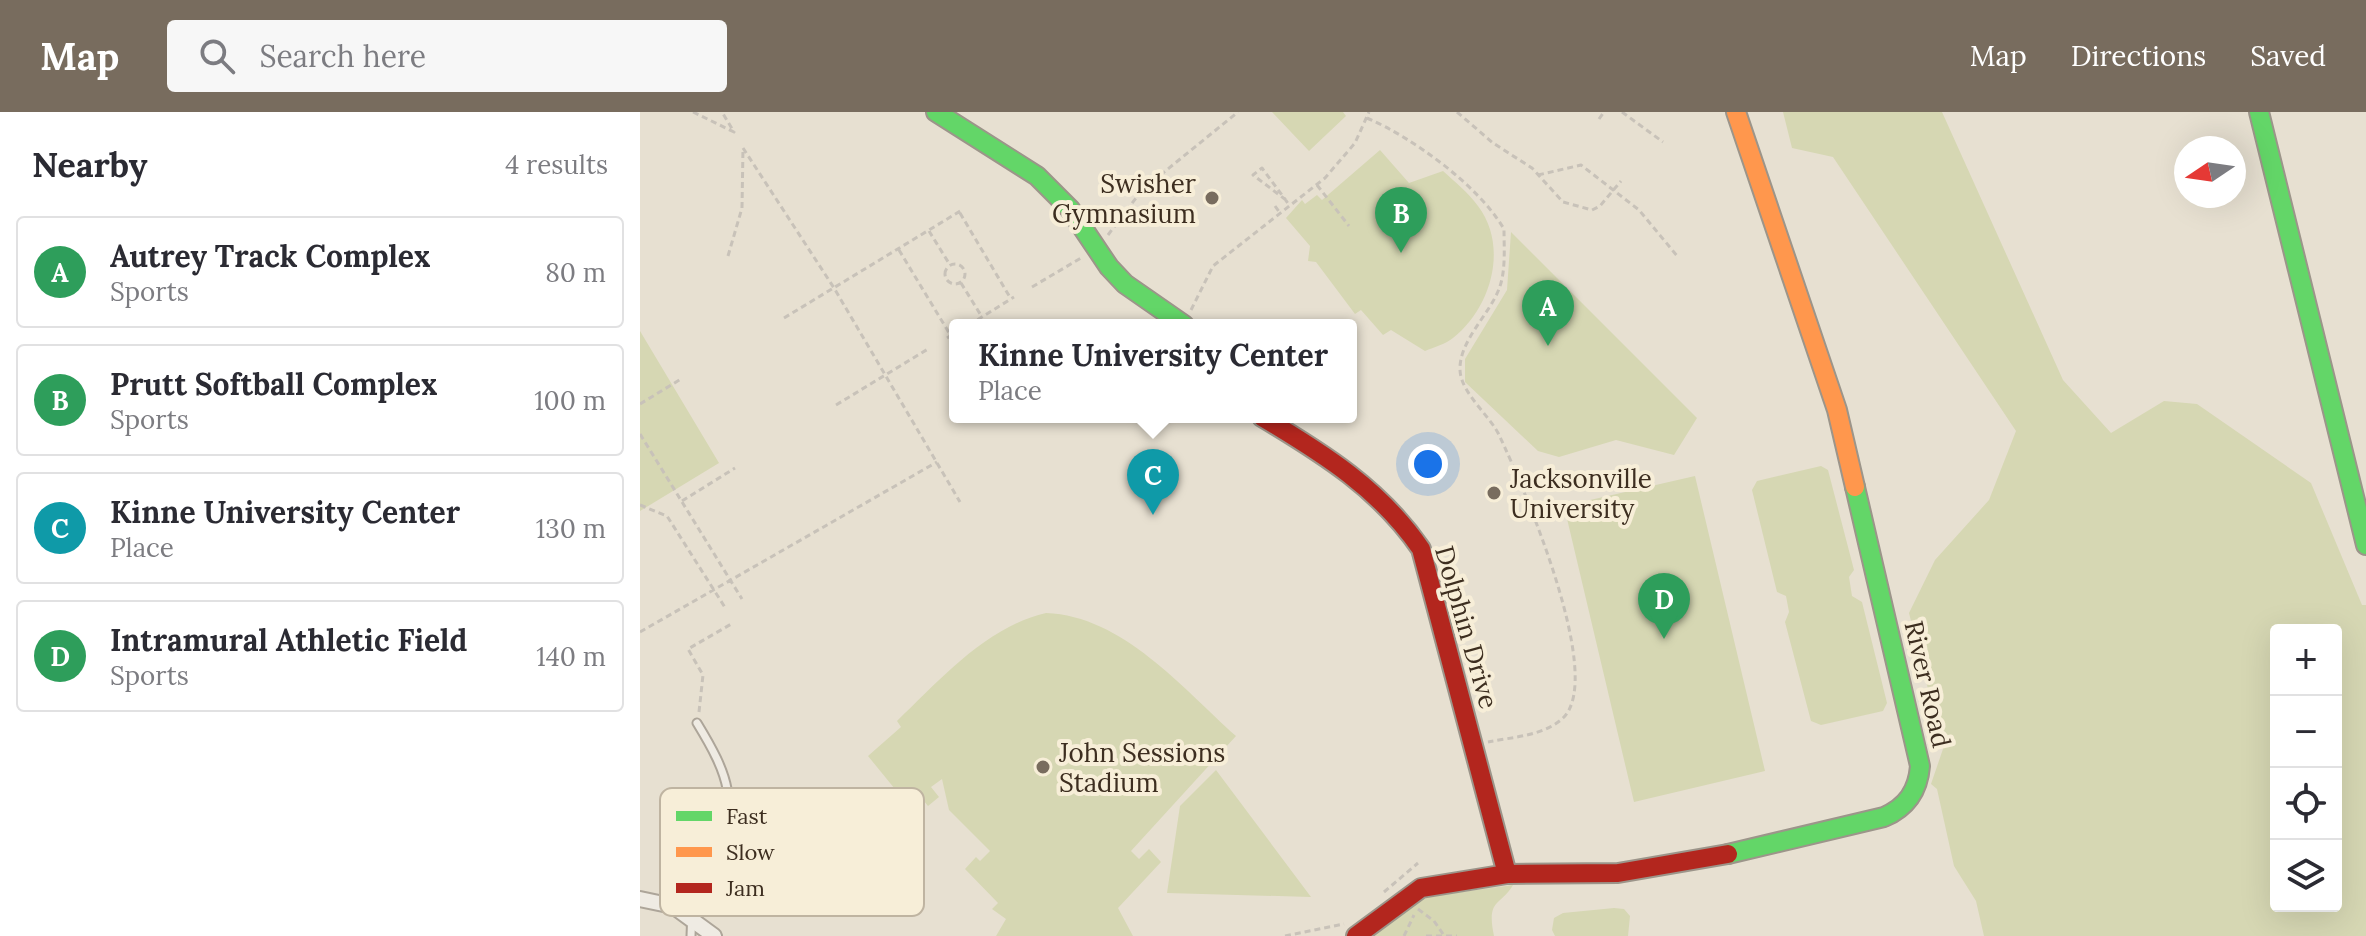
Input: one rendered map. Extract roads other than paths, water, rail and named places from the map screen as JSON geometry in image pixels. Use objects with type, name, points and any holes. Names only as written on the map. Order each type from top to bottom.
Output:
[{"type":"street","name":"River Road","points":[[1352,928],[1412,892],[1507,874],[1609,874],[1793,840],[1890,815],[1908,802],[1919,781],[1917,751],[1837,410],[1736,112]]},
{"type":"street","points":[[2259,112],[2366,545]]},
{"type":"street","points":[[939,113],[1045,183],[1070,209],[1096,249],[1125,284],[1187,319]]},
{"type":"street","name":"Dolphin Drive","points":[[1271,423],[1374,490],[1402,518],[1421,549],[1507,874]]},
{"type":"street","points":[[640,899],[660,903]]},
{"type":"street","points":[[688,916],[714,936]]},
{"type":"lane","points":[[697,723],[726,775],[727,788]]},
{"type":"lane","points":[[691,918],[691,936]]},
{"type":"place","name":"Swisher Gymnasium","points":[[1212,198]]},
{"type":"place","name":"Prutt Softball Complex","points":[[1401,253]]},
{"type":"place","name":"Autrey Track Complex","points":[[1548,346]]},
{"type":"place","name":"Jacksonville University","points":[[1494,493]]},
{"type":"place","name":"Kinne University Center","points":[[1153,515]]},
{"type":"place","name":"Intramural Athletic Field","points":[[1664,639]]},
{"type":"place","name":"John Sessions Stadium","points":[[1043,767]]}]
